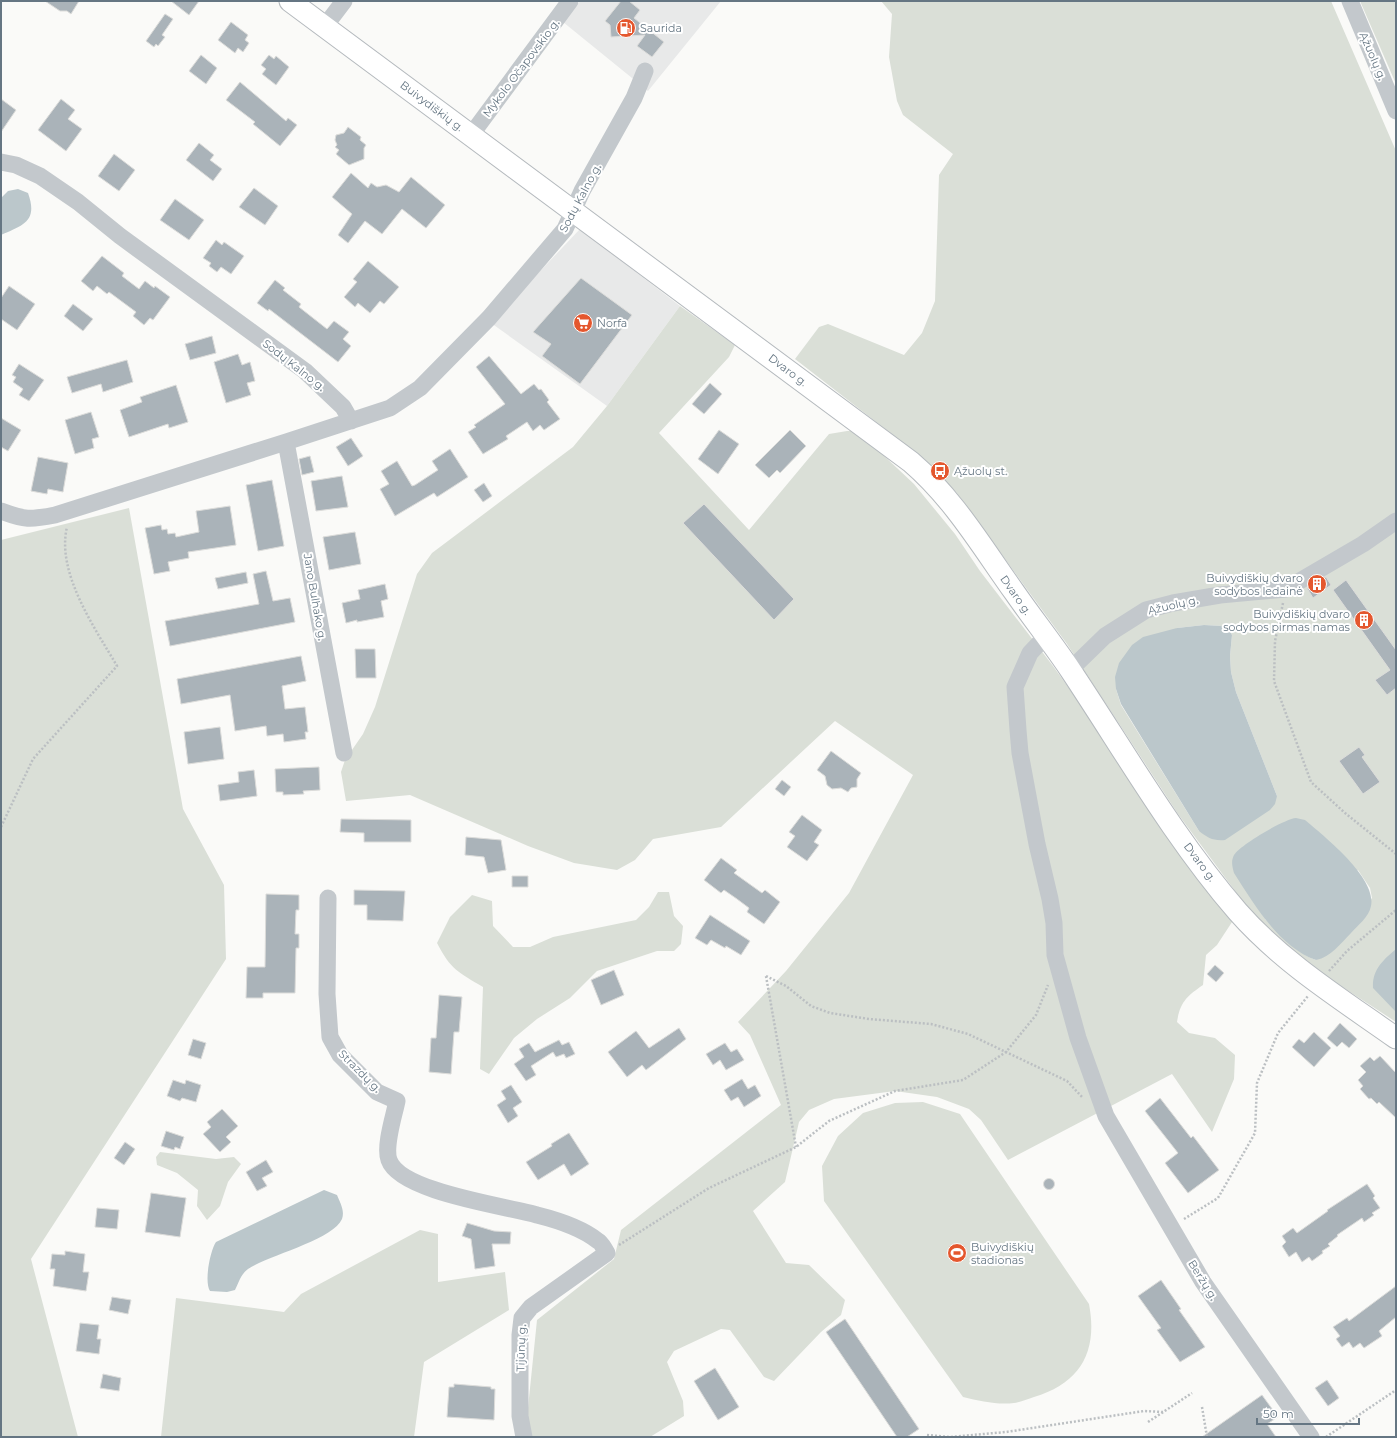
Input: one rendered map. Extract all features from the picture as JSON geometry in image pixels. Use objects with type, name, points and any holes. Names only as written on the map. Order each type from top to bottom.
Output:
[{"type":"main road","name":"Buivydiškių g.","points":[[290,1],[326,26],[574,211]]},
{"type":"main road","name":"Dvaro g.","points":[[574,211],[911,462],[932,480],[972,530],[1015,594],[1070,670],[1145,784],[1186,843],[1233,906],[1261,936],[1286,958],[1396,1038]]},
{"type":"street","points":[[326,26],[344,1]]},
{"type":"street","name":"Mykolo Očapovskio g.","points":[[471,135],[570,1]]},
{"type":"street","name":"Ąžuolų g.","points":[[1350,1],[1396,111]]},
{"type":"street","name":"Sodų Kalno g.","points":[[1,162],[16,165],[40,176],[78,202],[120,236],[305,371],[343,407],[350,421],[390,408],[420,388],[497,309],[565,229],[582,191],[634,98],[645,71]]},
{"type":"street","points":[[1,511],[21,519],[34,519],[70,510],[350,421]]},
{"type":"street","name":"Jano Bulhako g.","points":[[286,442],[344,752]]},
{"type":"street","name":"Ąžuolų g.","points":[[1070,670],[1105,636],[1146,610],[1173,603],[1220,595],[1286,589],[1363,544],[1396,521]]},
{"type":"street","name":"Beržų g.","points":[[1046,636],[1030,654],[1014,687],[1020,753],[1037,844],[1050,899],[1055,954],[1078,1038],[1106,1116],[1203,1282],[1311,1437]]},
{"type":"street","name":"Strazdų g.","points":[[328,898],[327,994],[330,1037],[340,1054],[377,1092],[397,1100],[387,1151],[389,1162],[398,1172],[439,1192],[538,1215],[575,1228],[599,1241],[607,1253]]},
{"type":"street","name":"Tijūnų g.","points":[[524,1437],[520,1416],[520,1335],[522,1318],[531,1307],[607,1253]]},
{"type":"path","points":[[1,827],[33,759],[117,666],[80,604],[67,559],[65,536],[70,510]]},
{"type":"path","points":[[1286,589],[1275,641],[1274,681],[1311,782],[1345,813],[1396,854]]},
{"type":"path","points":[[1171,1226],[1218,1198],[1255,1133],[1257,1083],[1278,1033],[1318,982],[1347,951],[1396,910]]},
{"type":"path","points":[[796,1146],[766,976],[786,986],[811,1006],[830,1013],[869,1019],[931,1024],[968,1034],[1067,1081],[1100,1115],[1106,1116]]},
{"type":"path","points":[[607,1253],[709,1188],[796,1146],[829,1121],[895,1091],[963,1080],[1006,1052],[1036,1015],[1048,984]]},
{"type":"path","points":[[1325,1437],[1396,1390]]},
{"type":"path","points":[[1148,1422],[1192,1393]]},
{"type":"path","points":[[1202,1407],[1207,1437]]},
{"type":"path","points":[[927,1435],[950,1437],[1006,1432],[1144,1411],[1163,1412]]},
{"type":"shaded area","points":[[580,1],[721,1],[648,91],[563,22]]},
{"type":"shaded area","points":[[881,1],[1331,1],[1396,151],[1396,1022],[1295,956],[1258,922],[1178,814],[1067,644],[956,492],[911,449],[795,359],[819,327],[828,324],[904,355],[922,333],[935,301],[939,175],[953,154],[903,115],[897,101],[889,57],[892,14]],"holes":[[[1204,625],[1223,626],[1229,630],[1232,635],[1230,656],[1231,672],[1236,692],[1277,796],[1199,831],[1121,705],[1116,689],[1177,628]],[[1358,870],[1370,888],[1372,898],[1316,960],[1301,953],[1282,937],[1265,919]]]},
{"type":"shaded area","points":[[1360,1],[1396,1],[1396,84]]},
{"type":"shaded area","points":[[18,189],[28,193],[31,202],[30,216],[22,225],[1,235],[1,198],[8,191]]},
{"type":"shaded area","points":[[580,229],[680,306],[607,406],[491,323]]},
{"type":"shaded area","points":[[680,306],[735,345],[729,357],[659,433],[749,530],[829,434],[855,431],[865,438],[914,484],[955,534],[980,571],[1053,666],[1234,919],[1217,945],[1206,955],[1203,985],[1189,996],[1182,1004],[1177,1022],[1189,1033],[1215,1038],[1235,1055],[1234,1079],[1212,1132],[1172,1074],[1008,1160],[981,1120],[969,1109],[937,1097],[895,1091],[834,1099],[809,1110],[799,1122],[785,1182],[753,1211],[786,1263],[809,1265],[845,1300],[841,1315],[821,1332],[774,1381],[764,1377],[730,1330],[721,1329],[674,1351],[667,1362],[683,1401],[684,1416],[650,1437],[525,1437],[537,1320],[614,1259],[621,1230],[781,1105],[750,1035],[738,1022],[786,971],[849,893],[913,775],[835,721],[721,827],[653,839],[635,860],[617,870],[574,863],[528,846],[410,795],[346,801],[341,772],[345,760],[363,734],[375,707],[417,574],[432,553],[573,447],[607,406]]},
{"type":"shaded area","points":[[129,508],[183,809],[224,885],[226,959],[31,1259],[78,1437],[1,1437],[1,540]]},
{"type":"shaded area","points":[[1204,625],[1223,626],[1229,630],[1232,635],[1230,656],[1231,672],[1236,692],[1277,796],[1275,804],[1270,810],[1225,840],[1217,840],[1205,836],[1199,831],[1121,704],[1116,689],[1115,677],[1119,663],[1132,645],[1143,637],[1177,628]]},
{"type":"shaded area","points":[[1296,818],[1305,820],[1348,859],[1366,883],[1371,895],[1370,910],[1363,921],[1335,950],[1316,960],[1303,954],[1279,935],[1250,898],[1234,873],[1232,866],[1232,859],[1234,855],[1253,839],[1290,819]]},
{"type":"shaded area","points":[[658,892],[669,892],[674,916],[683,926],[681,944],[674,951],[657,951],[597,971],[570,998],[537,1019],[514,1038],[489,1074],[480,1069],[483,987],[456,970],[451,965],[437,943],[450,917],[472,895],[492,901],[493,926],[513,947],[530,947],[553,937],[636,920],[649,907]]},
{"type":"shaded area","points":[[1396,949],[1396,1012],[1373,988],[1373,982],[1379,966]]},
{"type":"shaded area","name":"Buivydiškių stadionas","points":[[923,1102],[960,1114],[1089,1304],[1091,1336],[1088,1350],[1082,1363],[1074,1374],[1064,1383],[1050,1391],[1014,1403],[988,1402],[963,1397],[824,1201],[822,1166],[838,1136],[863,1113],[895,1103]]},
{"type":"shaded area","points":[[160,1152],[216,1159],[234,1157],[241,1164],[228,1182],[220,1206],[207,1220],[197,1206],[198,1190],[177,1173],[157,1165],[156,1157]]},
{"type":"shaded area","points":[[324,1190],[337,1195],[342,1207],[343,1216],[336,1227],[314,1240],[248,1269],[242,1276],[235,1290],[227,1292],[210,1291],[208,1287],[208,1266],[216,1242]]},
{"type":"shaded area","points":[[420,1230],[438,1234],[438,1282],[505,1272],[509,1310],[424,1362],[414,1437],[161,1437],[176,1298],[284,1312],[301,1294]]},
{"type":"building","points":[[45,1],[79,1],[71,14],[67,11],[60,11]]},
{"type":"building","points":[[171,1],[199,1],[189,15]]},
{"type":"building","name":"Saurida","points":[[621,1],[629,1],[640,10],[634,18],[664,42],[652,57],[637,46],[645,35],[611,37],[610,25],[605,21]]},
{"type":"building","points":[[165,14],[173,19],[162,35],[165,37],[158,46],[156,44],[154,47],[146,41]]},
{"type":"building","points":[[231,22],[248,35],[245,40],[249,43],[243,52],[238,48],[235,53],[218,40]]},
{"type":"building","points":[[201,55],[217,68],[206,84],[189,71]]},
{"type":"building","points":[[269,55],[274,59],[276,56],[289,67],[276,85],[262,74],[266,69],[261,65]]},
{"type":"building","points":[[240,82],[286,121],[288,118],[297,125],[280,146],[253,124],[255,122],[226,100]]},
{"type":"building","points":[[1,99],[16,110],[1,132]]},
{"type":"building","points":[[61,99],[75,110],[68,119],[82,129],[66,151],[38,130]]},
{"type":"building","points":[[348,127],[361,137],[360,140],[366,145],[364,148],[364,159],[349,165],[336,154],[339,150],[335,147],[337,145],[335,140],[336,135],[344,133]]},
{"type":"building","points":[[199,143],[214,155],[210,160],[222,169],[213,181],[186,160]]},
{"type":"building","points":[[114,154],[135,170],[119,191],[98,176]]},
{"type":"building","points":[[351,173],[368,188],[371,183],[377,187],[386,185],[399,192],[411,177],[445,205],[426,228],[402,209],[382,234],[365,221],[348,243],[338,235],[352,214],[332,197]]},
{"type":"building","points":[[254,188],[278,206],[265,225],[239,207]]},
{"type":"building","points":[[175,199],[204,220],[189,240],[160,220]]},
{"type":"building","points":[[216,240],[222,245],[224,242],[244,256],[231,274],[221,267],[217,272],[209,266],[211,263],[203,258]]},
{"type":"building","points":[[102,256],[124,273],[122,276],[139,289],[145,281],[170,297],[153,320],[150,318],[144,325],[133,316],[136,312],[109,292],[107,294],[97,286],[93,291],[81,281]]},
{"type":"building","points":[[368,261],[399,287],[384,304],[380,301],[370,313],[358,303],[355,307],[344,297],[357,282],[353,279]]},
{"type":"building","name":"Norfa","points":[[581,278],[632,315],[580,384],[542,356],[551,344],[533,332]]},
{"type":"building","points":[[275,280],[285,288],[283,290],[301,304],[299,307],[327,329],[334,321],[349,332],[343,339],[351,346],[338,362],[269,309],[268,311],[257,303]]},
{"type":"building","points":[[9,286],[35,304],[17,330],[1,319],[1,298]]},
{"type":"building","points":[[73,304],[93,319],[83,331],[64,316]]},
{"type":"building","points":[[212,336],[216,353],[190,360],[185,344]]},
{"type":"building","points":[[238,354],[242,365],[250,362],[255,381],[247,383],[251,395],[226,403],[214,362]]},
{"type":"building","points":[[489,356],[521,394],[534,384],[539,390],[541,389],[549,400],[547,402],[560,419],[544,430],[540,425],[533,431],[527,422],[506,436],[508,439],[483,454],[468,432],[476,427],[474,425],[505,404],[476,367]]},
{"type":"building","points":[[127,360],[133,382],[103,392],[101,384],[72,393],[67,377]]},
{"type":"building","points":[[19,364],[44,380],[29,401],[19,395],[23,389],[13,382],[16,377],[12,375]]},
{"type":"building","points":[[710,383],[722,394],[704,414],[692,404]]},
{"type":"building","points":[[176,385],[188,422],[169,428],[168,424],[129,437],[120,410],[142,402],[140,397]]},
{"type":"building","points":[[91,412],[99,437],[92,439],[94,448],[75,454],[65,420]]},
{"type":"building","points":[[1,418],[21,430],[8,451],[1,447]]},
{"type":"building","points":[[719,430],[739,444],[718,474],[698,459]]},
{"type":"building","points":[[790,430],[806,446],[780,473],[777,470],[769,478],[755,465]]},
{"type":"building","points":[[351,438],[363,456],[348,466],[336,447]]},
{"type":"building","points":[[450,449],[468,477],[437,497],[434,493],[395,516],[380,489],[389,484],[381,471],[397,461],[412,486],[438,470],[432,461]]},
{"type":"building","points":[[310,456],[314,472],[302,475],[299,459]]},
{"type":"building","points":[[38,457],[68,463],[63,492],[48,489],[47,494],[31,491]]},
{"type":"building","points":[[342,476],[348,507],[316,511],[311,481]]},
{"type":"building","points":[[272,480],[284,546],[258,551],[246,485]]},
{"type":"building","points":[[484,483],[492,496],[483,502],[474,490]]},
{"type":"building","points":[[704,504],[794,599],[774,620],[683,523]]},
{"type":"building","points":[[230,506],[236,545],[188,552],[189,558],[168,562],[170,571],[154,574],[145,528],[161,525],[162,530],[167,529],[168,534],[175,533],[176,537],[199,532],[196,511]]},
{"type":"building","points":[[355,532],[361,564],[329,570],[323,537]]},
{"type":"building","points":[[266,571],[273,601],[290,598],[295,622],[170,646],[165,621],[259,604],[253,574]]},
{"type":"building","points":[[246,572],[248,583],[218,589],[215,578]]},
{"type":"building","name":"Buivydiškių dvaro sodybos ledainė","points":[[1326,577],[1331,585],[1313,598],[1307,588]]},
{"type":"building","name":"Buivydiškių dvaro sodybos pirmas namas","points":[[1346,580],[1396,650],[1396,688],[1387,695],[1375,680],[1390,670],[1333,590]]},
{"type":"building","points":[[385,584],[388,599],[381,601],[384,617],[357,622],[357,620],[346,623],[342,603],[360,599],[358,590]]},
{"type":"building","points":[[355,649],[375,649],[376,678],[356,678]]},
{"type":"building","points":[[301,656],[306,681],[282,686],[285,709],[305,707],[308,732],[305,732],[306,739],[284,742],[283,734],[267,736],[266,726],[235,731],[230,695],[181,704],[177,679]]},
{"type":"building","points":[[220,727],[224,759],[188,764],[184,732]]},
{"type":"building","points":[[1359,747],[1365,755],[1362,757],[1380,782],[1363,794],[1339,761]]},
{"type":"building","points":[[831,751],[861,773],[857,779],[857,787],[851,788],[848,792],[841,788],[832,789],[827,785],[825,776],[817,770]]},
{"type":"building","points":[[319,767],[320,790],[303,791],[304,794],[283,795],[283,792],[276,792],[275,769]]},
{"type":"building","points":[[254,770],[257,796],[220,801],[218,785],[239,782],[238,772]]},
{"type":"building","points":[[782,780],[791,787],[784,796],[775,789]]},
{"type":"building","points":[[802,815],[822,830],[814,842],[819,845],[807,861],[787,847],[795,836],[789,832]]},
{"type":"building","points":[[341,819],[411,820],[411,842],[364,842],[364,833],[340,832]]},
{"type":"building","points":[[466,837],[501,840],[506,870],[488,873],[484,857],[465,855]]},
{"type":"building","points":[[721,858],[737,870],[734,873],[762,893],[765,890],[780,902],[764,924],[747,912],[749,908],[737,899],[724,890],[721,893],[704,880]]},
{"type":"building","points":[[512,876],[528,876],[528,887],[512,887]]},
{"type":"building","points":[[354,890],[405,891],[403,921],[367,920],[367,905],[354,905]]},
{"type":"building","points":[[266,894],[299,895],[299,910],[296,910],[295,934],[299,934],[299,948],[296,948],[295,993],[263,993],[263,998],[246,998],[247,967],[265,967]]},
{"type":"building","points":[[710,915],[750,941],[741,955],[726,946],[725,948],[711,940],[707,945],[695,938]]},
{"type":"building","points":[[1215,965],[1224,973],[1216,982],[1207,974]]},
{"type":"building","points":[[614,970],[624,995],[601,1005],[591,980]]},
{"type":"building","points":[[439,995],[462,997],[459,1032],[454,1032],[451,1074],[429,1072],[431,1038],[436,1038]]},
{"type":"building","points":[[1340,1023],[1357,1039],[1349,1048],[1342,1042],[1337,1047],[1327,1038]]},
{"type":"building","points":[[679,1028],[686,1039],[646,1070],[642,1065],[627,1077],[608,1052],[636,1031],[649,1048]]},
{"type":"building","points":[[1314,1032],[1331,1048],[1314,1067],[1292,1047],[1299,1039],[1304,1043]]},
{"type":"building","points":[[193,1039],[206,1043],[201,1059],[188,1055]]},
{"type":"building","points":[[559,1040],[562,1045],[569,1042],[575,1054],[566,1058],[564,1054],[556,1057],[553,1052],[531,1066],[536,1075],[526,1081],[514,1064],[524,1057],[519,1049],[529,1043],[535,1052]]},
{"type":"building","points":[[725,1043],[731,1052],[737,1049],[744,1060],[726,1070],[720,1060],[713,1065],[706,1054]]},
{"type":"building","points":[[1380,1056],[1396,1073],[1396,1118],[1379,1102],[1377,1104],[1371,1098],[1369,1099],[1360,1089],[1363,1086],[1358,1080],[1366,1072],[1360,1066],[1370,1057],[1374,1061]]},
{"type":"building","points":[[742,1079],[748,1089],[755,1085],[761,1096],[744,1107],[738,1097],[731,1101],[724,1090]]},
{"type":"building","points":[[173,1080],[185,1084],[186,1080],[201,1085],[196,1102],[182,1098],[180,1101],[167,1096]]},
{"type":"building","points":[[511,1085],[522,1102],[513,1108],[518,1116],[508,1123],[497,1105],[506,1099],[501,1091]]},
{"type":"building","points":[[1160,1098],[1191,1138],[1193,1136],[1219,1170],[1188,1193],[1165,1163],[1178,1153],[1145,1111]]},
{"type":"building","points":[[222,1109],[238,1126],[226,1137],[231,1142],[220,1152],[203,1134],[211,1127],[207,1122]]},
{"type":"building","points":[[166,1131],[184,1137],[180,1149],[175,1147],[174,1150],[161,1146]]},
{"type":"building","points":[[569,1133],[589,1164],[571,1176],[564,1164],[538,1180],[526,1162],[552,1146],[551,1144]]},
{"type":"building","points":[[125,1142],[135,1149],[124,1165],[114,1158]]},
{"type":"building","points":[[266,1160],[273,1172],[262,1178],[267,1186],[257,1191],[246,1172]]},
{"type":"building","points":[[1049,1178],[1053,1180],[1055,1184],[1053,1188],[1049,1190],[1045,1188],[1043,1184],[1045,1180]]},
{"type":"building","points":[[1367,1184],[1375,1196],[1373,1198],[1380,1208],[1372,1213],[1374,1215],[1364,1222],[1362,1218],[1337,1235],[1338,1236],[1328,1244],[1330,1246],[1322,1251],[1323,1253],[1312,1261],[1309,1257],[1302,1262],[1296,1252],[1289,1257],[1282,1246],[1286,1242],[1282,1236],[1293,1228],[1297,1233],[1328,1211],[1327,1210]]},
{"type":"building","points":[[151,1193],[186,1198],[180,1237],[145,1232]]},
{"type":"building","points":[[97,1208],[119,1210],[117,1229],[95,1227]]},
{"type":"building","points":[[467,1223],[494,1231],[511,1232],[510,1244],[492,1244],[495,1266],[475,1269],[471,1239],[462,1236]]},
{"type":"building","points":[[65,1251],[85,1254],[83,1272],[89,1272],[86,1291],[53,1286],[55,1269],[50,1269],[52,1254],[65,1255]]},
{"type":"building","points":[[1161,1280],[1181,1309],[1179,1310],[1205,1347],[1180,1362],[1157,1330],[1161,1328],[1138,1296]]},
{"type":"building","points":[[1396,1286],[1396,1317],[1379,1331],[1382,1336],[1364,1348],[1360,1343],[1353,1348],[1349,1342],[1342,1347],[1336,1339],[1340,1336],[1333,1327],[1347,1318],[1349,1321]]},
{"type":"building","points":[[112,1297],[131,1300],[128,1314],[109,1310]]},
{"type":"building","points":[[845,1319],[919,1429],[907,1437],[897,1437],[826,1332]]},
{"type":"building","points":[[80,1323],[99,1325],[97,1339],[101,1339],[99,1354],[76,1351]]},
{"type":"building","points":[[715,1368],[739,1407],[718,1420],[694,1381]]},
{"type":"building","points":[[103,1374],[121,1378],[119,1391],[100,1388]]},
{"type":"building","points":[[1327,1380],[1339,1398],[1328,1406],[1315,1388]]},
{"type":"building","points":[[454,1384],[491,1387],[491,1389],[495,1389],[494,1420],[447,1417],[449,1387],[454,1387]]},
{"type":"building","points":[[1262,1395],[1278,1417],[1267,1424],[1276,1437],[1202,1437]]},
{"type":"place","name":"Saurida","points":[[626,28]]},
{"type":"place","name":"Norfa","points":[[583,323]]},
{"type":"place","name":"Ąžuolų st.","points":[[940,471]]},
{"type":"place","name":"Buivydiškių dvaro sodybos ledainė","points":[[1317,584]]},
{"type":"place","name":"Buivydiškių dvaro sodybos pirmas namas","points":[[1364,620]]},
{"type":"place","name":"Buivydiškių stadionas","points":[[957,1253]]}]
